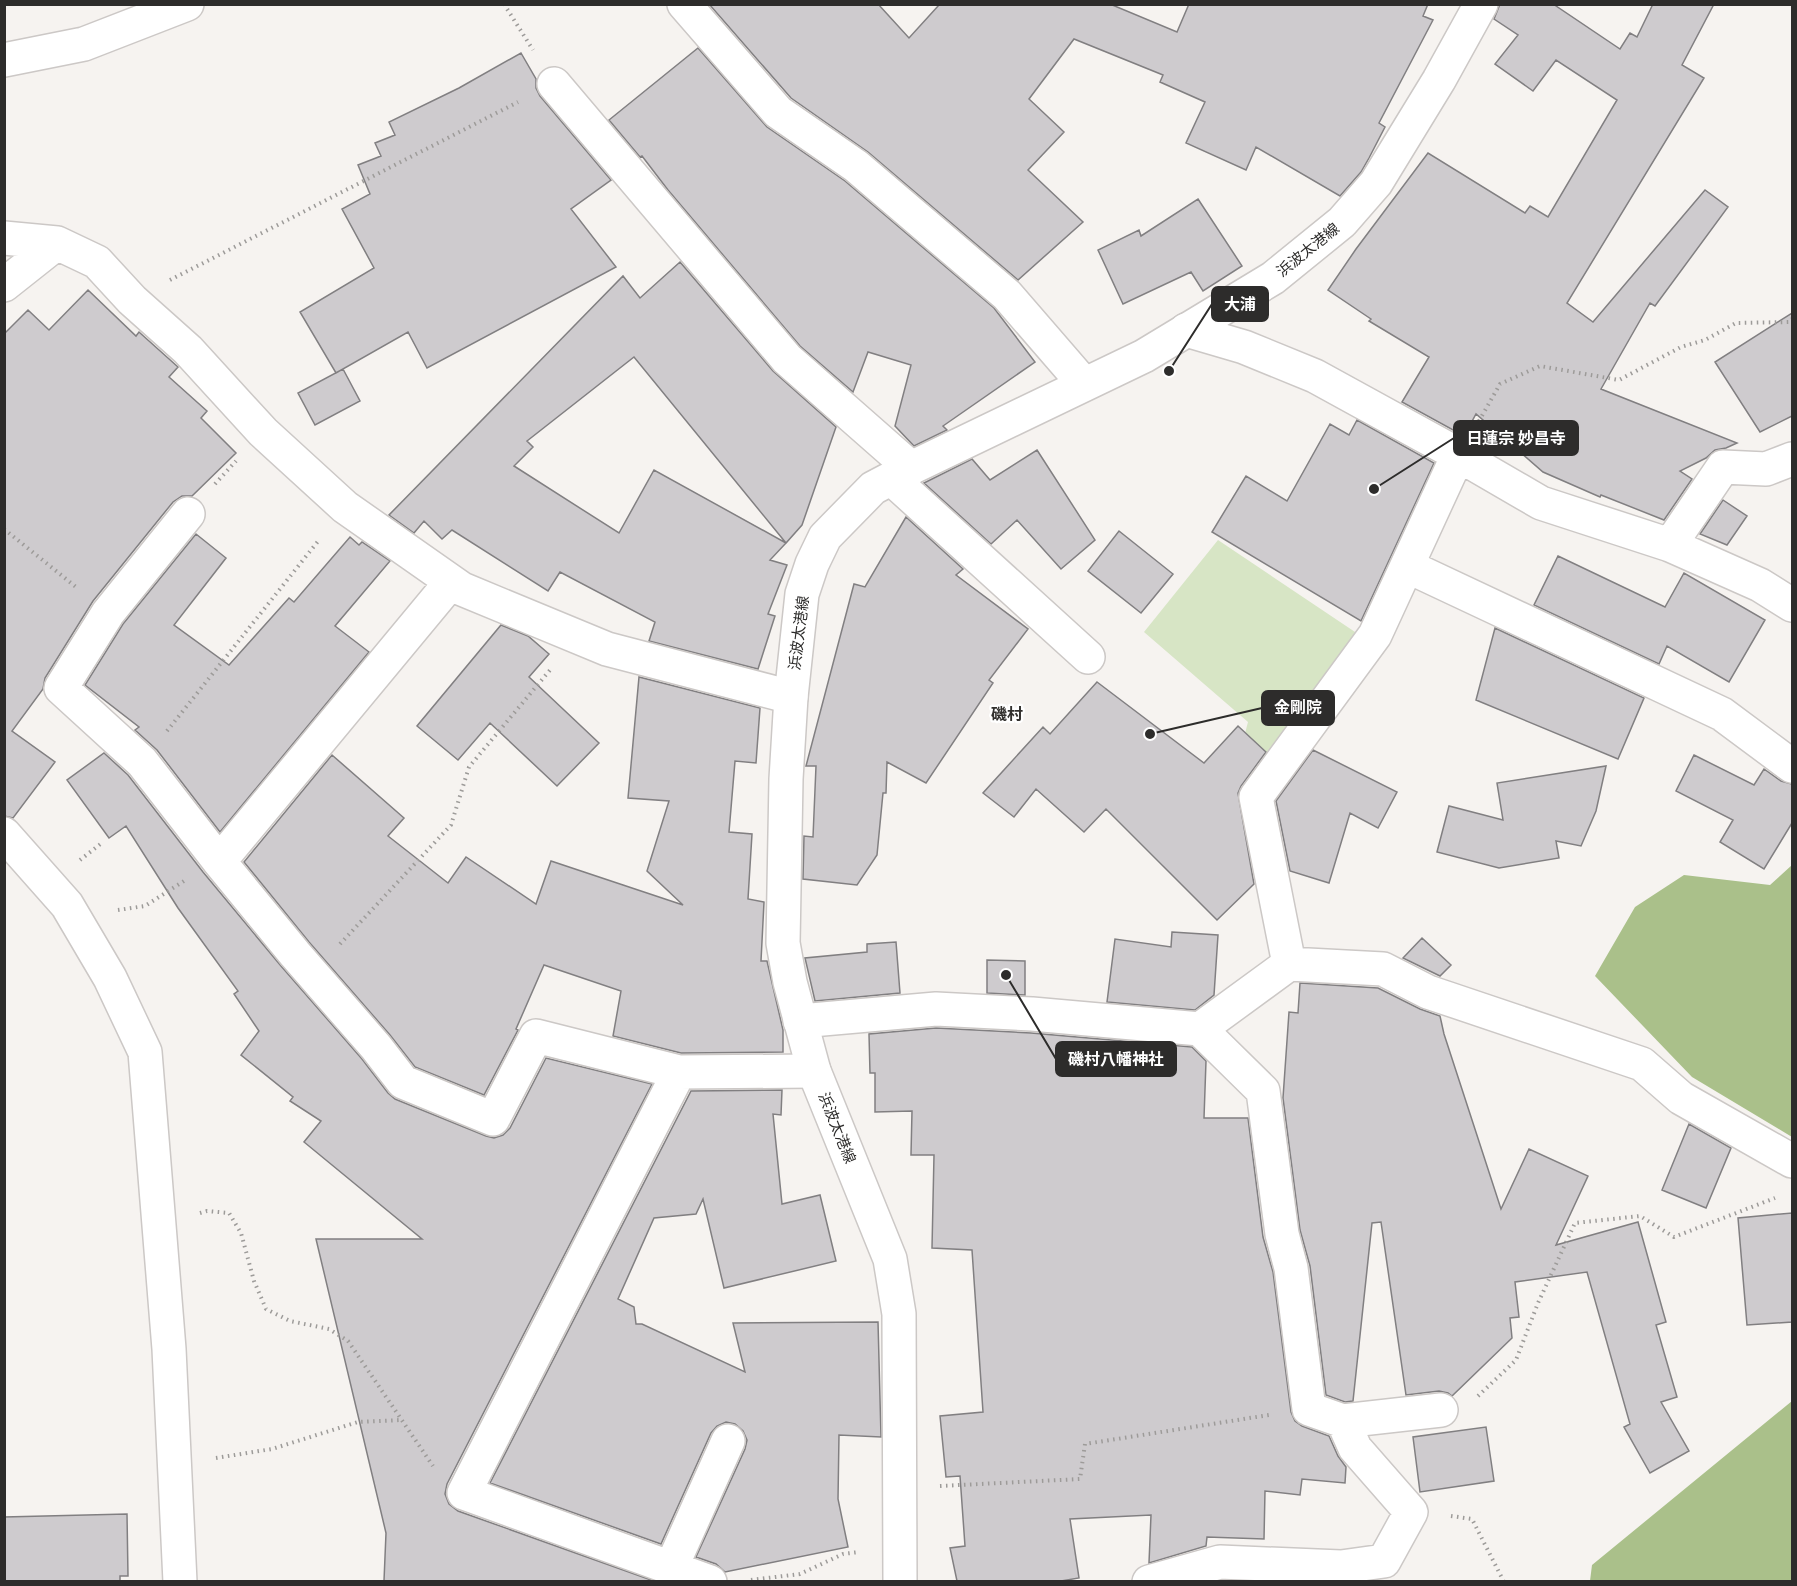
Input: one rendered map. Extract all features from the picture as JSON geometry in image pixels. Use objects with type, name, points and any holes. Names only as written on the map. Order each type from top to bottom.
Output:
[{"type":"street","points":[[4,60],[84,44],[187,4]]},
{"type":"street","points":[[684,4],[778,112],[856,166],[1007,295],[1084,384]]},
{"type":"street","name":"浜波太港線","points":[[900,1581],[898,1547],[899,1314],[890,1259],[814,1071],[790,982],[783,943],[786,779],[791,697],[802,594],[812,564],[825,537],[873,488],[1144,356],[1273,278],[1342,222],[1376,183],[1439,80],[1481,4]]},
{"type":"street","points":[[554,84],[787,359],[1088,657]]},
{"type":"street","points":[[4,237],[57,243],[97,262],[132,300],[188,350],[263,432],[345,507],[462,589],[608,649],[791,697]]},
{"type":"street","points":[[4,285],[57,243]]},
{"type":"street","points":[[1186,330],[1244,347],[1315,376],[1541,503],[1670,545],[1760,585],[1792,605]]},
{"type":"street","points":[[1289,964],[1256,797],[1375,635],[1458,455]]},
{"type":"street","points":[[1670,545],[1723,467],[1766,469],[1792,459]]},
{"type":"street","points":[[188,514],[108,613],[61,688],[142,762],[218,860],[403,1082],[493,1119],[536,1036],[679,1072],[814,1071]]},
{"type":"street","points":[[1407,566],[1722,714],[1792,765]]},
{"type":"street","points":[[218,860],[223,857],[451,582]]},
{"type":"street","points":[[4,834],[67,905],[110,978],[145,1052],[169,1349],[180,1581]]},
{"type":"street","points":[[1200,1029],[1289,964],[1383,969],[1428,992],[1642,1064],[1681,1098],[1792,1161]]},
{"type":"street","points":[[800,1022],[936,1009],[1032,1014],[1200,1029],[1263,1091],[1282,1234],[1291,1268],[1309,1409],[1343,1421],[1441,1410]]},
{"type":"street","points":[[679,1072],[464,1493],[710,1581]]},
{"type":"street","points":[[1149,1581],[1220,1562],[1341,1567],[1384,1561],[1411,1512],[1355,1448],[1343,1421]]},
{"type":"street","points":[[671,1568],[728,1441]]},
{"type":"path","points":[[132,300],[554,84],[504,4]]},
{"type":"path","points":[[1458,455],[1500,384],[1540,366],[1619,380],[1681,347],[1705,340],[1736,323],[1789,322],[1792,319]]},
{"type":"path","points":[[188,514],[263,432]]},
{"type":"path","points":[[142,762],[345,507]]},
{"type":"path","points":[[4,530],[108,613]]},
{"type":"path","points":[[312,973],[451,825],[469,767],[577,637]]},
{"type":"path","points":[[83,856],[89,865]]},
{"type":"path","points":[[112,901],[118,910],[145,906],[218,860]]},
{"type":"path","points":[[1441,1410],[1481,1395],[1516,1360],[1538,1304],[1575,1224],[1640,1216],[1674,1237],[1782,1196]]},
{"type":"path","points":[[158,1223],[207,1210],[229,1213],[241,1233],[254,1281],[266,1309],[290,1321],[329,1329],[348,1341],[430,1463],[464,1493]]},
{"type":"path","points":[[899,1489],[1080,1479],[1085,1444],[1309,1409]]},
{"type":"path","points":[[174,1465],[272,1449],[358,1422],[402,1420]]},
{"type":"path","points":[[1411,1512],[1472,1519],[1504,1581]]},
{"type":"path","points":[[743,1581],[800,1574],[843,1554],[898,1547]]},
{"type":"green space","points":[[1218,540],[1364,638],[1271,762],[1243,741],[1248,722],[1144,632]]},
{"type":"green space","points":[[1792,865],[1792,1137],[1692,1077],[1595,976],[1635,907],[1684,875],[1770,885]]},
{"type":"green space","points":[[1792,1401],[1792,1581],[1590,1581],[1592,1565]]},
{"type":"building","points":[[709,4],[878,4],[909,38],[939,5],[1110,4],[1177,32],[1189,4],[1428,4],[1423,16],[1433,20],[1379,123],[1385,127],[1369,158],[1361,172],[1340,196],[1256,147],[1246,170],[1186,143],[1205,102],[1160,82],[1163,75],[1074,39],[1029,99],[1064,132],[1028,170],[1083,222],[1018,280],[868,152],[791,98]]},
{"type":"building","points":[[1500,4],[1553,4],[1620,49],[1630,33],[1637,37],[1653,4],[1714,4],[1682,65],[1704,78],[1567,303],[1593,322],[1705,190],[1728,207],[1655,306],[1650,303],[1601,389],[1737,443],[1715,450],[1706,458],[1680,471],[1692,479],[1664,520],[1601,495],[1600,497],[1543,472],[1476,414],[1464,436],[1402,402],[1429,357],[1369,321],[1371,319],[1328,290],[1428,153],[1525,213],[1530,206],[1548,217],[1617,100],[1556,60],[1533,91],[1495,64],[1518,35],[1494,19]]},
{"type":"building","points":[[698,48],[767,127],[845,181],[994,308],[1035,362],[943,426],[947,430],[914,446],[895,426],[911,365],[868,352],[853,392],[800,346],[642,156],[640,157],[609,120]]},
{"type":"building","points":[[521,53],[536,79],[536,88],[540,96],[611,180],[571,209],[616,267],[427,368],[408,332],[336,373],[300,312],[374,268],[342,209],[370,194],[358,165],[381,156],[375,143],[395,135],[389,122],[459,88]]},
{"type":"building","points":[[1198,199],[1242,266],[1203,291],[1191,272],[1123,304],[1098,250],[1139,230],[1141,236]]},
{"type":"building","points":[[680,262],[773,371],[836,427],[802,525],[786,543],[770,560],[787,565],[768,614],[775,616],[758,669],[649,641],[655,622],[560,572],[548,591],[452,530],[442,539],[424,521],[414,533],[389,515],[623,276],[640,298]],"holes":[[[634,357],[786,543],[654,470],[619,533],[514,466],[533,447],[527,441]]]},
{"type":"building","points":[[88,290],[136,336],[139,332],[178,367],[169,377],[207,411],[201,418],[236,453],[192,496],[182,496],[173,502],[93,601],[45,678],[43,689],[12,731],[55,762],[13,818],[4,816],[4,334],[28,310],[49,330]]},
{"type":"building","points":[[1792,313],[1792,416],[1760,432],[1715,362]]},
{"type":"building","points":[[343,369],[360,401],[315,425],[298,393]]},
{"type":"building","points":[[1357,420],[1434,463],[1361,621],[1212,532],[1246,476],[1287,501],[1330,424],[1349,435]]},
{"type":"building","points":[[1037,450],[1095,540],[1061,569],[1017,520],[991,544],[924,483],[972,459],[990,480]]},
{"type":"building","points":[[1723,500],[1747,516],[1727,545],[1700,534]]},
{"type":"building","points":[[906,517],[963,569],[956,575],[1028,629],[989,680],[993,683],[926,783],[887,762],[886,793],[883,793],[877,855],[857,885],[803,879],[804,836],[813,837],[816,766],[806,766],[854,584],[865,587]]},
{"type":"building","points":[[1119,531],[1173,574],[1141,613],[1088,571]]},
{"type":"building","points":[[196,534],[226,558],[174,625],[229,665],[289,598],[294,602],[350,537],[359,545],[362,542],[390,561],[335,626],[369,652],[220,832],[157,750],[135,730],[139,727],[85,685],[123,624]]},
{"type":"building","points":[[1558,556],[1665,607],[1684,573],[1765,620],[1729,682],[1667,646],[1659,664],[1534,605]]},
{"type":"building","points":[[501,625],[528,636],[549,654],[529,677],[599,743],[557,786],[490,723],[458,760],[417,726]]},
{"type":"building","points":[[1495,628],[1644,698],[1618,759],[1476,700]]},
{"type":"building","points":[[639,677],[760,708],[756,763],[735,761],[729,832],[752,834],[748,899],[764,902],[761,961],[767,961],[783,1030],[783,1052],[681,1053],[613,1036],[621,991],[544,965],[516,1029],[518,1030],[484,1095],[415,1067],[244,862],[332,755],[404,818],[388,836],[448,883],[466,857],[536,904],[551,861],[683,905],[647,871],[669,801],[628,798]]},
{"type":"building","points":[[1097,682],[1204,763],[1238,726],[1266,752],[1238,793],[1254,884],[1217,920],[1106,809],[1084,832],[1036,789],[1014,817],[983,793],[1043,727],[1050,734]]},
{"type":"building","points":[[1313,750],[1397,792],[1378,828],[1350,813],[1329,883],[1290,871],[1276,801]]},
{"type":"building","points":[[104,753],[128,775],[203,872],[395,1099],[494,1138],[503,1135],[510,1128],[546,1058],[652,1084],[447,1484],[445,1494],[449,1504],[458,1511],[654,1581],[384,1581],[386,1533],[316,1239],[422,1239],[304,1142],[321,1121],[290,1101],[293,1097],[241,1055],[259,1031],[234,994],[238,991],[178,908],[126,826],[109,838],[67,780]]},
{"type":"building","points":[[1694,755],[1754,785],[1764,769],[1781,781],[1792,784],[1792,823],[1764,869],[1720,842],[1733,820],[1676,791]]},
{"type":"building","points":[[1606,766],[1596,811],[1581,846],[1556,841],[1559,858],[1499,868],[1437,852],[1449,806],[1503,820],[1497,783]]},
{"type":"building","points":[[1172,932],[1218,935],[1214,995],[1195,1010],[1107,1002],[1115,939],[1171,947]]},
{"type":"building","points":[[1422,938],[1451,965],[1440,976],[1403,958]]},
{"type":"building","points":[[896,942],[900,993],[815,1001],[805,958],[867,952],[867,944]]},
{"type":"building","points":[[987,960],[1025,961],[1025,995],[987,993]]},
{"type":"building","points":[[1300,983],[1378,988],[1420,1009],[1440,1016],[1501,1209],[1529,1149],[1588,1176],[1556,1245],[1638,1222],[1666,1322],[1656,1325],[1677,1397],[1661,1402],[1689,1451],[1650,1473],[1624,1427],[1630,1424],[1587,1272],[1515,1282],[1519,1317],[1510,1318],[1512,1338],[1452,1396],[1439,1391],[1406,1395],[1381,1222],[1372,1223],[1353,1401],[1345,1402],[1326,1395],[1310,1266],[1300,1230],[1283,1098],[1289,1012],[1298,1013]]},
{"type":"building","points":[[936,1028],[1031,1033],[1192,1047],[1206,1061],[1204,1118],[1248,1118],[1263,1237],[1273,1272],[1291,1412],[1295,1421],[1302,1426],[1329,1436],[1346,1467],[1345,1483],[1302,1479],[1300,1495],[1265,1491],[1264,1539],[1207,1537],[1206,1546],[1149,1563],[1151,1515],[1070,1519],[1079,1578],[1061,1581],[957,1581],[950,1548],[965,1546],[960,1476],[946,1477],[940,1416],[983,1412],[972,1250],[932,1248],[934,1155],[911,1155],[912,1111],[875,1112],[875,1073],[870,1073],[869,1034]]},
{"type":"building","points":[[782,1090],[781,1115],[773,1114],[782,1204],[820,1195],[836,1261],[724,1288],[703,1199],[696,1214],[654,1218],[618,1299],[634,1307],[636,1324],[642,1324],[745,1372],[733,1323],[878,1322],[881,1437],[839,1435],[838,1499],[848,1547],[725,1572],[716,1564],[696,1557],[747,1440],[743,1431],[735,1424],[726,1422],[717,1426],[711,1433],[661,1544],[490,1483],[691,1091]]},
{"type":"building","points":[[1689,1124],[1731,1148],[1706,1208],[1662,1190]]},
{"type":"building","points":[[1792,1213],[1792,1322],[1747,1325],[1738,1218]]},
{"type":"building","points":[[1486,1427],[1494,1481],[1420,1492],[1413,1437]]},
{"type":"building","points":[[127,1514],[128,1576],[120,1576],[120,1581],[4,1581],[4,1517]]},
{"type":"place","name":"大浦","points":[[1169,371]]},
{"type":"place","name":"日蓮宗 妙昌寺","points":[[1374,489]]},
{"type":"place","name":"金剛院","points":[[1150,734]]},
{"type":"place","name":"磯村八幡神社","points":[[1006,975]]},
{"type":"district","name":"磯村","points":[[1007,714]]}]
